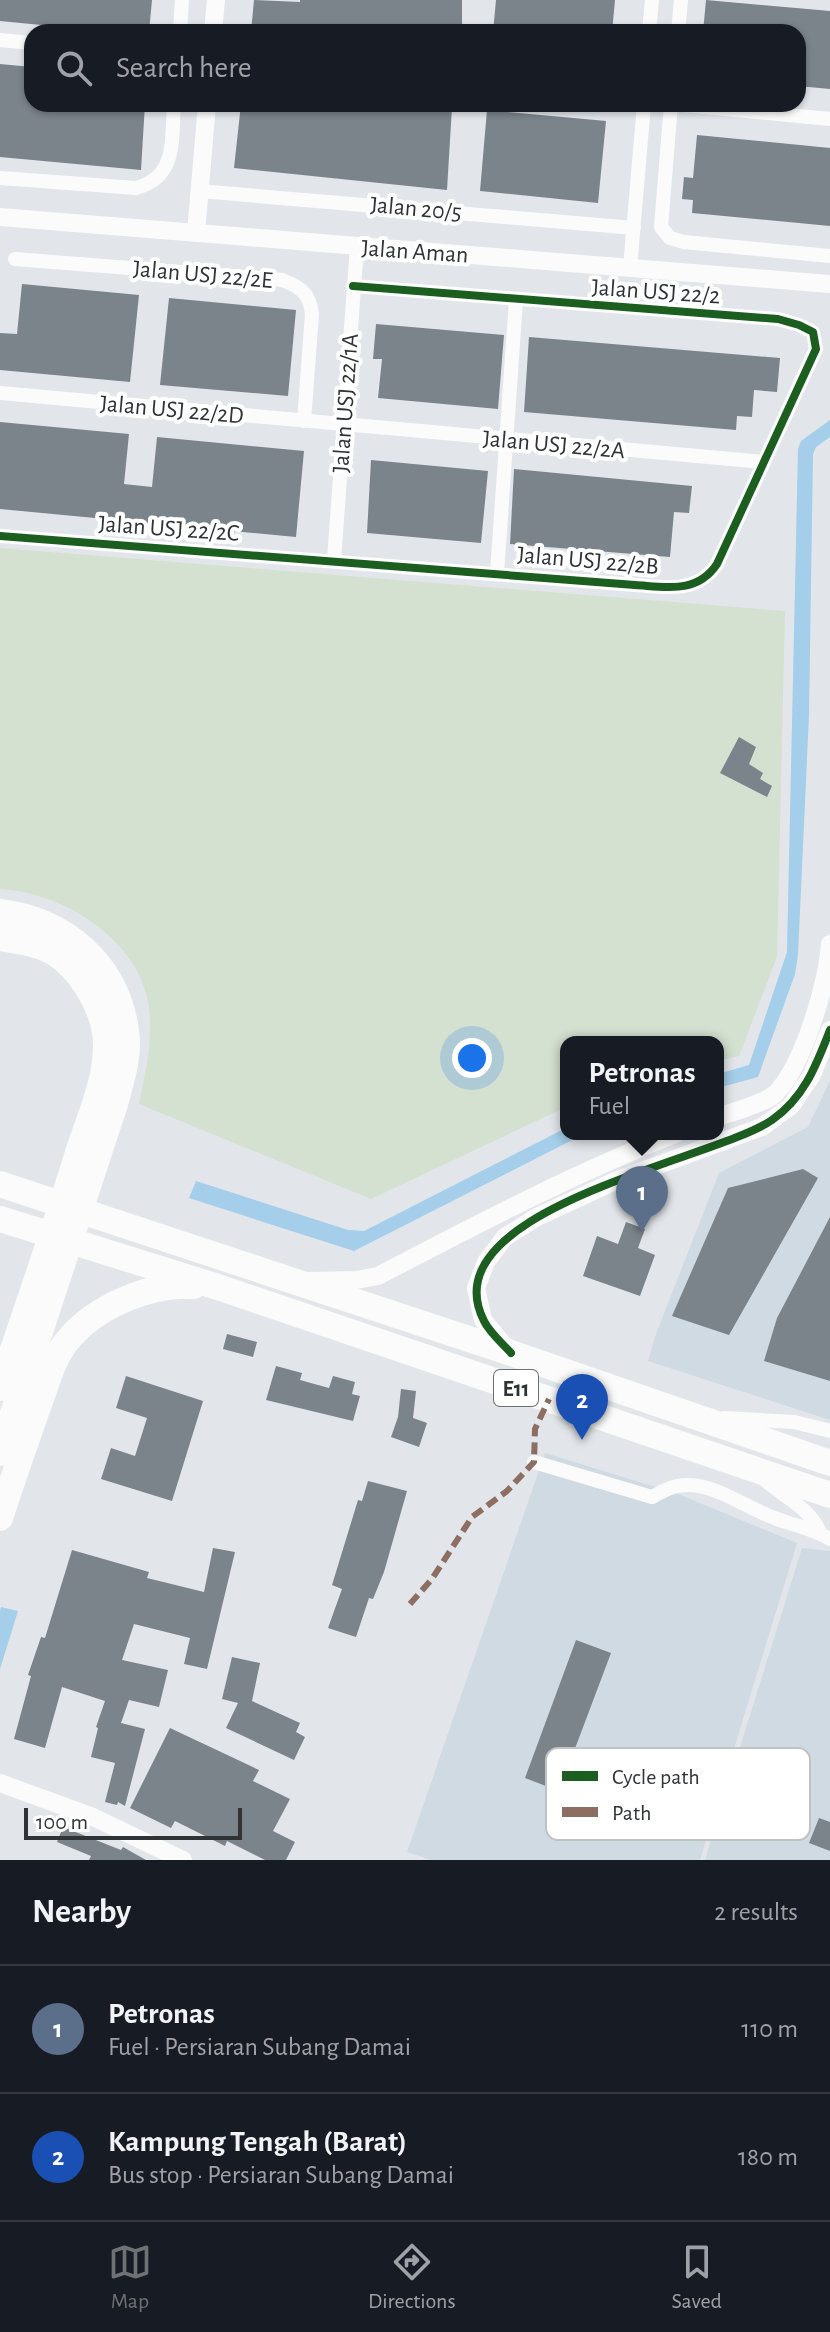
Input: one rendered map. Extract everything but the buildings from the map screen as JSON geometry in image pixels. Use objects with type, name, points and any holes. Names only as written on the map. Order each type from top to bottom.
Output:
[{"type":"highway","points":[[0,912],[58,929],[83,946],[104,969],[110,1009],[98,1090],[0,1388]]},
{"type":"highway","points":[[0,938],[52,952],[72,968],[126,1031],[122,1077],[0,1453]]},
{"type":"highway","name":"E11","points":[[2,1184],[830,1463]]},
{"type":"highway","name":"E11","points":[[0,1219],[218,1287],[830,1495]]},
{"type":"highway","points":[[0,1518],[49,1375],[66,1342],[108,1308],[129,1299],[158,1289],[184,1285],[218,1287]]},
{"type":"street","points":[[180,24],[182,0]]},
{"type":"street","points":[[214,24],[216,0]]},
{"type":"street","points":[[650,24],[652,0]]},
{"type":"street","points":[[679,24],[681,0]]},
{"type":"street","points":[[0,40],[24,42]]},
{"type":"street","points":[[0,178],[136,188],[157,181],[168,165],[173,112]]},
{"type":"street","points":[[196,233],[206,112]]},
{"type":"street","points":[[630,268],[643,112]]},
{"type":"street","points":[[671,112],[661,227],[670,238],[684,242],[830,256]]},
{"type":"street","points":[[756,112],[830,119]]},
{"type":"street","name":"Jalan 20/5","points":[[199,191],[634,228]]},
{"type":"street","name":"Jalan Aman","points":[[0,217],[830,284]]},
{"type":"street","name":"Jalan USJ 22/1A","points":[[334,560],[357,246]]},
{"type":"street","name":"Jalan USJ 22/2E","points":[[15,259],[282,280],[295,285],[305,291],[311,302],[312,314],[304,421]]},
{"type":"street","name":"Jalan USJ 22/2","points":[[353,286],[778,319],[799,325],[813,332],[816,349],[764,462]]},
{"type":"street","points":[[497,573],[516,300]]},
{"type":"street","name":"Jalan USJ 22/2D","points":[[0,393],[344,424]]},
{"type":"street","name":"Jalan USJ 22/2A","points":[[344,424],[764,462]]},
{"type":"street","name":"Jalan USJ 22/2B","points":[[334,560],[690,587],[702,581],[717,564],[764,462]]},
{"type":"street","name":"Jalan USJ 22/2C","points":[[0,536],[334,560]]},
{"type":"street","points":[[724,1115],[774,1096],[793,1069],[823,991],[830,944]]},
{"type":"street","points":[[511,1353],[483,1320],[476,1288],[486,1262],[505,1237],[537,1217],[615,1181],[762,1127],[791,1106],[812,1075],[830,1030]]},
{"type":"street","points":[[281,1277],[314,1281],[378,1276],[600,1163],[659,1140]]},
{"type":"street","points":[[696,1418],[794,1422],[830,1431]]},
{"type":"street","points":[[534,1462],[652,1497],[672,1487],[688,1485],[712,1490],[767,1516],[825,1536]]},
{"type":"street","points":[[755,1470],[780,1495],[808,1512],[825,1536]]},
{"type":"street","points":[[0,1783],[93,1817],[183,1860]]},
{"type":"shaded area","points":[[830,1081],[830,1420],[648,1361],[719,1173],[808,1127]]},
{"type":"shaded area","points":[[545,1453],[678,1494],[797,1543],[734,1748],[546,1748],[546,1840],[706,1840],[700,1860],[431,1860],[407,1852]]},
{"type":"shaded area","points":[[802,1548],[830,1551],[830,1860],[705,1860],[711,1840],[810,1840],[810,1748],[740,1748]]},
{"type":"green space","points":[[0,548],[785,611],[777,957],[739,1056],[724,1060],[724,1036],[560,1036],[560,1110],[371,1199],[139,1104],[148,1056],[150,1020],[143,983],[131,961],[115,941],[72,910],[49,899],[0,889]]},
{"type":"water","points":[[830,420],[830,437],[816,447],[813,454],[809,715],[798,955],[795,974],[758,1077],[724,1086],[724,1072],[749,1065],[787,952],[798,449],[801,441]]},
{"type":"water","points":[[560,1131],[560,1140],[572,1140],[354,1251],[189,1198],[196,1181],[348,1230],[364,1231]]},
{"type":"water","points":[[1,1607],[18,1611],[0,1669],[0,1611]]},
{"type":"marked path","points":[[410,1604],[432,1579],[472,1517],[507,1491],[534,1462],[535,1429],[549,1399]]},
{"type":"cycle path","points":[[0,536],[658,587],[691,584],[709,574],[717,564],[816,349],[813,332],[778,319],[353,286]]},
{"type":"cycle path","points":[[511,1353],[484,1321],[478,1282],[497,1248],[535,1219],[585,1194],[741,1136],[772,1120],[801,1091],[830,1030]]},
{"type":"place","name":"Petronas","points":[[642,1232]]},
{"type":"place","name":"Kampung Tengah (Barat)","points":[[582,1440]]}]
